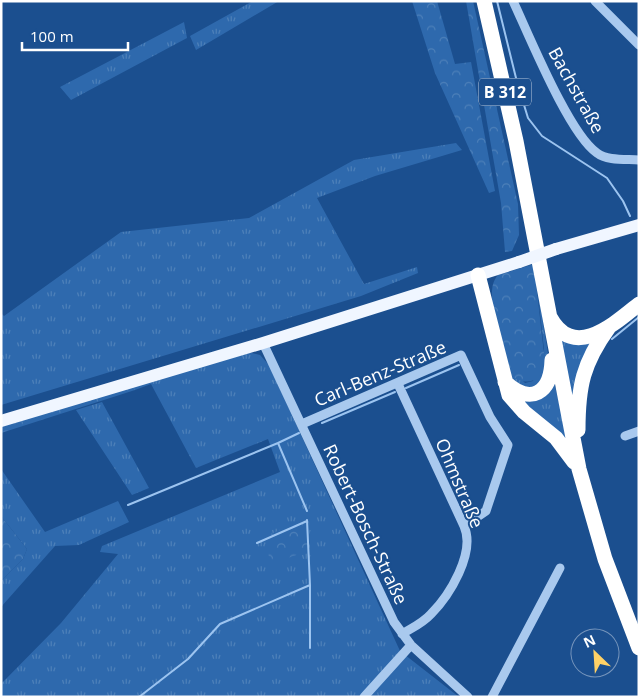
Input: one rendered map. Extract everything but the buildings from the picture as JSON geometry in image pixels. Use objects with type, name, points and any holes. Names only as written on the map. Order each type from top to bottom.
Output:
[{"type":"highway","name":"B 312","points":[[484,1],[514,133],[578,464],[605,559],[639,648]]},
{"type":"highway","points":[[478,275],[504,381],[515,403],[556,438],[578,464]]},
{"type":"highway","points":[[549,313],[556,325],[571,336],[582,338],[609,327],[639,304]]},
{"type":"highway","points":[[578,464],[580,382],[588,360],[609,327]]},
{"type":"highway","points":[[504,381],[520,394],[528,395],[542,390],[551,376],[554,339]]},
{"type":"main road","points":[[1,421],[263,343],[556,249],[639,225]]},
{"type":"street","name":"Bachstraße","points":[[513,1],[559,99],[587,143],[601,156],[639,160]]},
{"type":"street","points":[[600,3],[639,45]]},
{"type":"street","name":"Robert-Bosch-Straße","points":[[263,343],[380,593],[402,634],[411,645],[468,697]]},
{"type":"street","name":"Carl-Benz-Straße","points":[[302,424],[398,384],[461,355],[490,417],[508,445],[486,511],[464,526]]},
{"type":"street","name":"Ohmstraße","points":[[398,384],[464,526],[467,537],[465,556],[452,586],[430,615],[402,634]]},
{"type":"street","points":[[625,436],[639,431]]},
{"type":"street","points":[[492,697],[560,568]]},
{"type":"street","points":[[364,697],[411,645]]},
{"type":"green space","points":[[253,1],[279,1],[196,50],[190,36]]},
{"type":"green space","points":[[412,1],[437,1],[455,64],[471,62],[495,191],[489,193],[435,73]]},
{"type":"green space","points":[[466,1],[473,1],[518,204],[519,235],[512,251],[505,252],[501,203]]},
{"type":"green space","points":[[184,22],[187,38],[71,100],[60,87]]},
{"type":"green space","points":[[456,143],[462,150],[375,176],[317,198],[364,284],[417,267],[418,273],[361,296],[1,405],[1,313],[4,316],[121,232],[249,218],[354,160]]},
{"type":"green space","points":[[534,264],[545,363],[543,370],[536,379],[525,382],[509,373],[492,302],[492,291],[494,281],[498,275]]},
{"type":"green space","points":[[536,277],[549,360],[538,388],[515,387],[505,362],[525,383],[533,381],[544,349]]},
{"type":"green space","points":[[557,331],[592,339],[571,399]]},
{"type":"green space","points":[[247,352],[260,355],[269,365],[400,651],[459,697],[1,697],[1,684],[61,623],[118,554],[100,552],[102,546],[280,472],[268,439],[196,468],[151,384],[135,390],[133,384]]},
{"type":"green space","points":[[554,382],[569,444],[514,395]]},
{"type":"green space","points":[[133,384],[135,390],[1,433],[1,426]]},
{"type":"green space","points":[[102,402],[149,488],[132,495],[76,410]]},
{"type":"green space","points":[[1,469],[45,532],[118,501],[129,522],[79,545],[55,546],[1,607],[1,581],[23,559],[27,549],[1,516]]},
{"type":"green space","points":[[1,516],[27,549],[23,559],[1,581]]},
{"type":"green space","points":[[309,518],[310,550],[269,565],[268,535]]},
{"type":"waterway","points":[[497,1],[528,118],[542,136],[607,178],[623,201],[630,216]]},
{"type":"waterway","points":[[612,339],[639,317]]},
{"type":"waterway","points":[[406,388],[459,365]]},
{"type":"waterway","points":[[322,423],[395,392]]},
{"type":"waterway","points":[[299,433],[278,443],[307,511]]},
{"type":"waterway","points":[[128,505],[278,443]]},
{"type":"waterway","points":[[139,697],[188,659],[220,624],[310,585],[307,520]]},
{"type":"waterway","points":[[257,543],[307,521]]},
{"type":"waterway","points":[[310,585],[310,648]]}]
